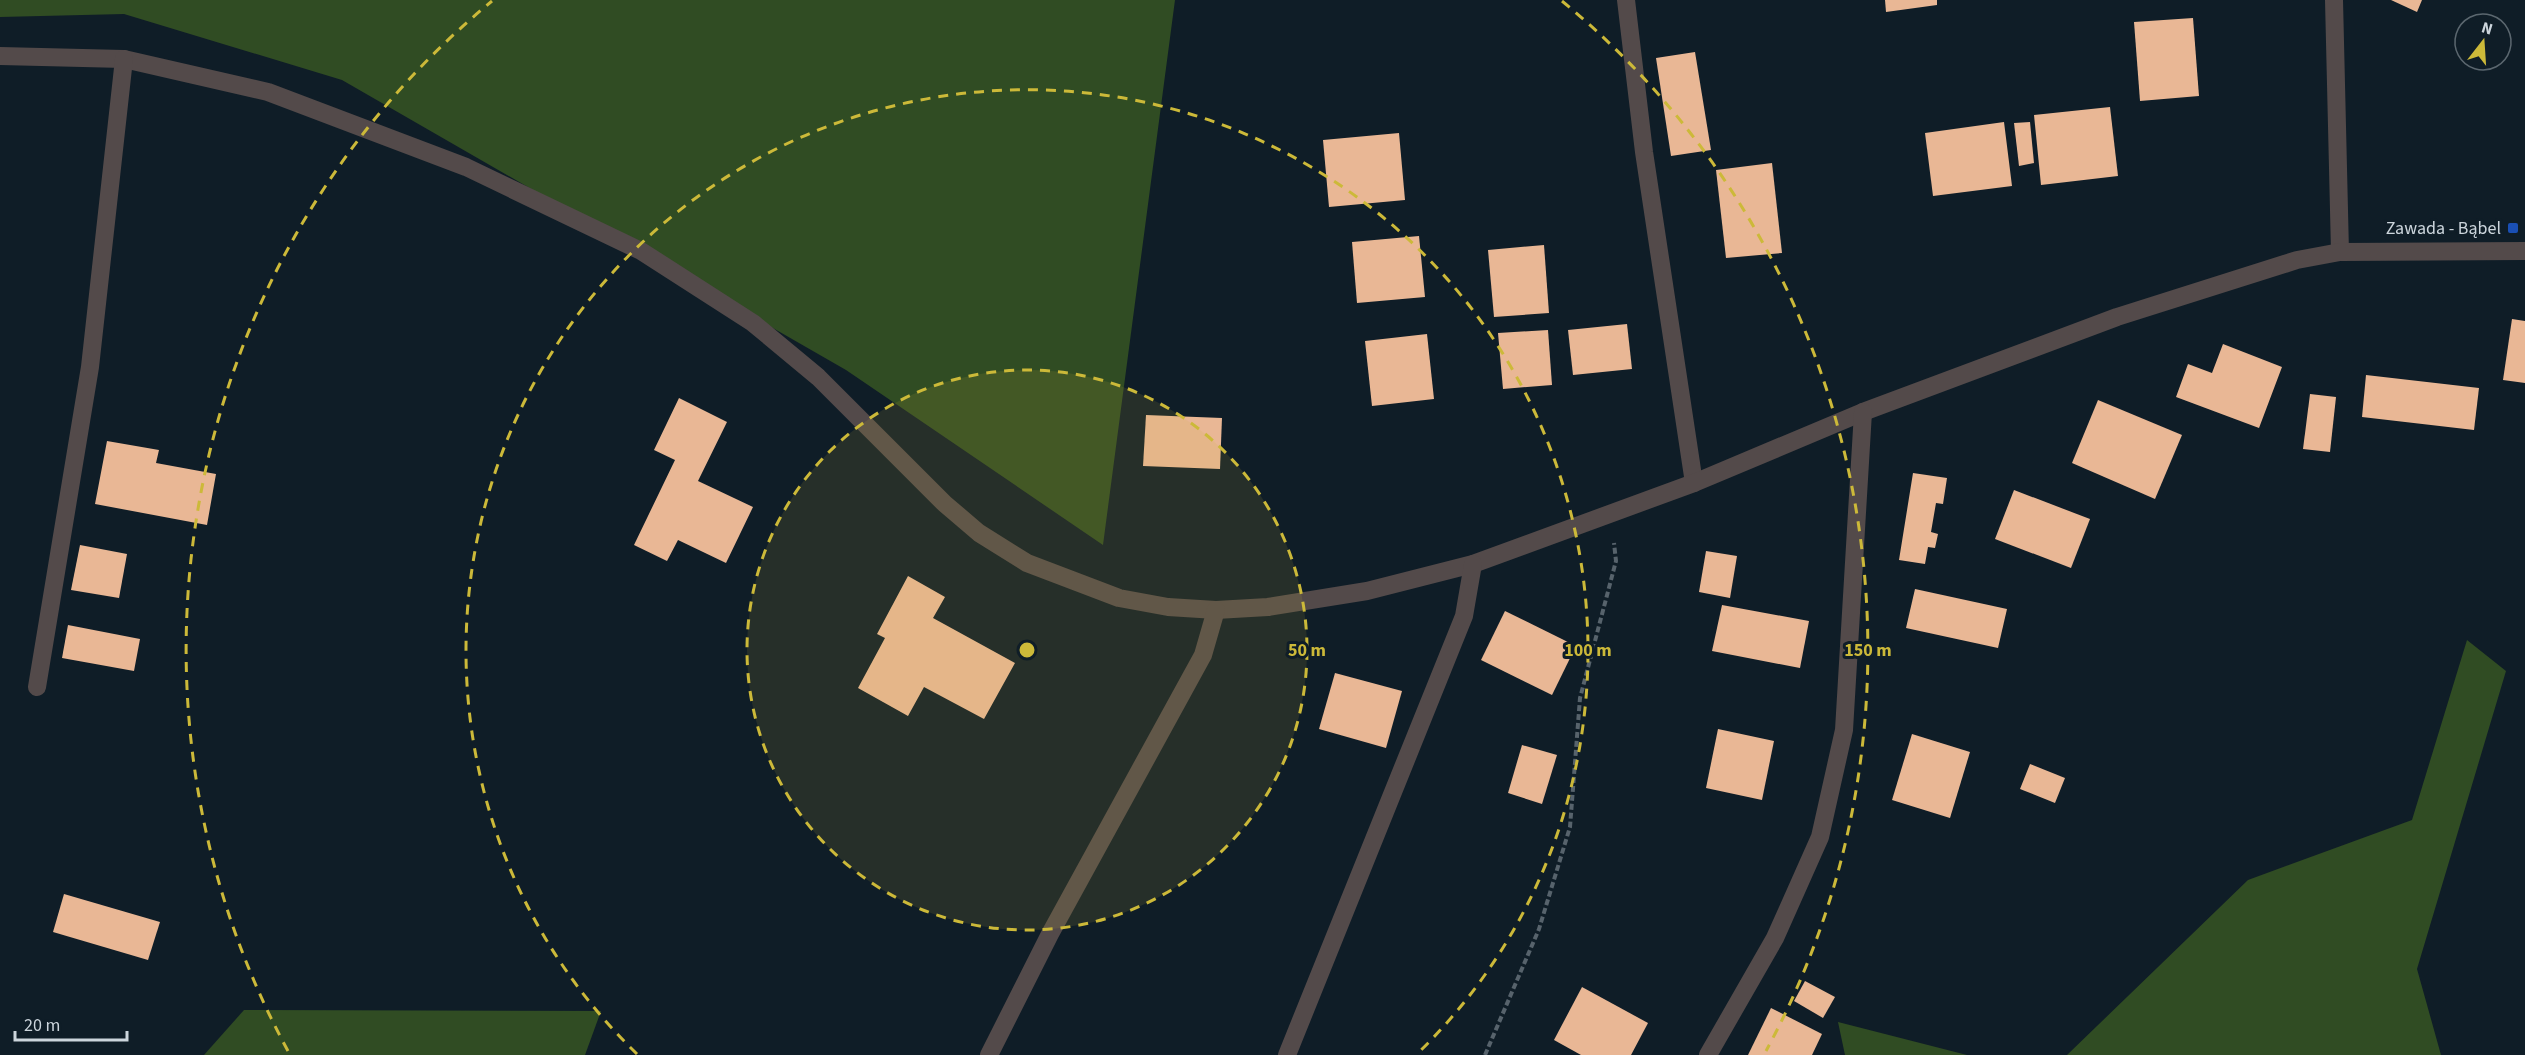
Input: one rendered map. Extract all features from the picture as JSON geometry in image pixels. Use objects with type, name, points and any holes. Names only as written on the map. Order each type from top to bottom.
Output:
[{"type":"street","points":[[1626,0],[1644,152],[1694,483]]},
{"type":"street","points":[[2334,0],[2340,252]]},
{"type":"street","points":[[0,56],[124,59],[268,92],[466,166],[641,251],[753,323],[818,377],[945,504],[980,533],[1027,563],[1119,598],[1168,607],[1216,610],[1268,608],[1367,591],[1473,564],[1694,483],[1863,412],[2117,317],[2297,260],[2340,252],[2525,251]]},
{"type":"street","points":[[36,687],[90,367],[124,59]]},
{"type":"street","points":[[1708,1055],[1775,938],[1820,837],[1844,730],[1863,412]]},
{"type":"street","points":[[1287,1055],[1464,616],[1473,564]]},
{"type":"street","points":[[989,1055],[1050,934],[1203,655],[1216,610]]},
{"type":"path","points":[[1485,1055],[1539,929],[1570,827],[1580,698],[1616,561],[1610,514]]},
{"type":"green space","points":[[0,0],[1175,0],[1103,545],[846,370],[342,80],[124,14],[0,17]]},
{"type":"green space","points":[[2467,640],[2506,671],[2417,969],[2441,1055],[2067,1055],[2248,880],[2412,820]]},
{"type":"green space","points":[[244,1010],[601,1011],[585,1055],[204,1055]]},
{"type":"green space","points":[[1838,1022],[1967,1055],[1845,1055]]},
{"type":"building","points":[[1885,0],[1937,0],[1937,5],[1886,12]]},
{"type":"building","points":[[2391,0],[2422,0],[2417,12]]},
{"type":"building","points":[[2193,18],[2199,96],[2140,101],[2134,22]]},
{"type":"building","points":[[1695,52],[1711,150],[1671,156],[1656,58]]},
{"type":"building","points":[[2110,107],[2118,176],[2041,185],[2034,115]]},
{"type":"building","points":[[2004,122],[2012,186],[1933,196],[1925,133]]},
{"type":"building","points":[[2030,122],[2034,163],[2019,166],[2014,123]]},
{"type":"building","points":[[1399,133],[1405,200],[1329,207],[1323,140]]},
{"type":"building","points":[[1772,163],[1782,253],[1726,258],[1716,170]]},
{"type":"building","points":[[1419,236],[1425,297],[1357,303],[1352,242]]},
{"type":"building","points":[[1544,245],[1549,313],[1494,317],[1488,250]]},
{"type":"building","points":[[2512,319],[2525,321],[2525,383],[2503,380]]},
{"type":"building","points":[[1627,324],[1632,369],[1573,375],[1568,330]]},
{"type":"building","points":[[1548,330],[1552,385],[1503,389],[1498,333]]},
{"type":"building","points":[[1427,334],[1434,399],[1372,406],[1365,341]]},
{"type":"building","points":[[2223,344],[2282,367],[2259,428],[2176,397],[2188,364],[2212,373]]},
{"type":"building","points":[[2366,375],[2479,388],[2474,430],[2362,417]]},
{"type":"building","points":[[2310,394],[2336,397],[2330,452],[2303,449]]},
{"type":"building","points":[[679,398],[727,422],[698,481],[753,507],[726,563],[678,540],[667,561],[634,545],[675,460],[654,450]]},
{"type":"building","points":[[2098,400],[2182,435],[2155,499],[2072,463]]},
{"type":"building","points":[[1146,415],[1222,418],[1220,469],[1143,466]]},
{"type":"building","points":[[107,441],[159,450],[156,463],[216,474],[207,525],[95,504]]},
{"type":"building","points":[[1913,473],[1947,478],[1943,504],[1936,503],[1931,532],[1938,534],[1935,548],[1928,547],[1925,564],[1899,560]]},
{"type":"building","points":[[2014,490],[2090,519],[2071,568],[1995,539]]},
{"type":"building","points":[[80,545],[127,554],[119,598],[71,590]]},
{"type":"building","points":[[1706,551],[1737,556],[1730,598],[1699,592]]},
{"type":"building","points":[[908,576],[945,597],[933,618],[1015,663],[984,719],[924,687],[908,716],[858,688],[885,638],[877,634]]},
{"type":"building","points":[[1915,589],[2007,609],[1998,648],[1906,628]]},
{"type":"building","points":[[1722,605],[1809,621],[1800,668],[1712,651]]},
{"type":"building","points":[[1505,611],[1576,646],[1552,695],[1481,660]]},
{"type":"building","points":[[68,625],[140,639],[134,671],[62,658]]},
{"type":"building","points":[[1335,673],[1402,691],[1386,748],[1319,729]]},
{"type":"building","points":[[1718,729],[1774,741],[1762,800],[1706,788]]},
{"type":"building","points":[[1912,734],[1970,752],[1950,818],[1892,800]]},
{"type":"building","points":[[1522,745],[1557,755],[1542,804],[1508,793]]},
{"type":"building","points":[[2030,764],[2065,778],[2055,803],[2020,789]]},
{"type":"building","points":[[64,894],[160,922],[148,960],[53,932]]},
{"type":"building","points":[[1805,981],[1835,997],[1823,1018],[1794,1001]]},
{"type":"building","points":[[1582,987],[1648,1023],[1631,1055],[1581,1055],[1554,1040]]},
{"type":"building","points":[[1771,1008],[1822,1034],[1812,1055],[1748,1055]]},
{"type":"place","name":"Zawada - Bąbel","points":[[2513,228]]}]
